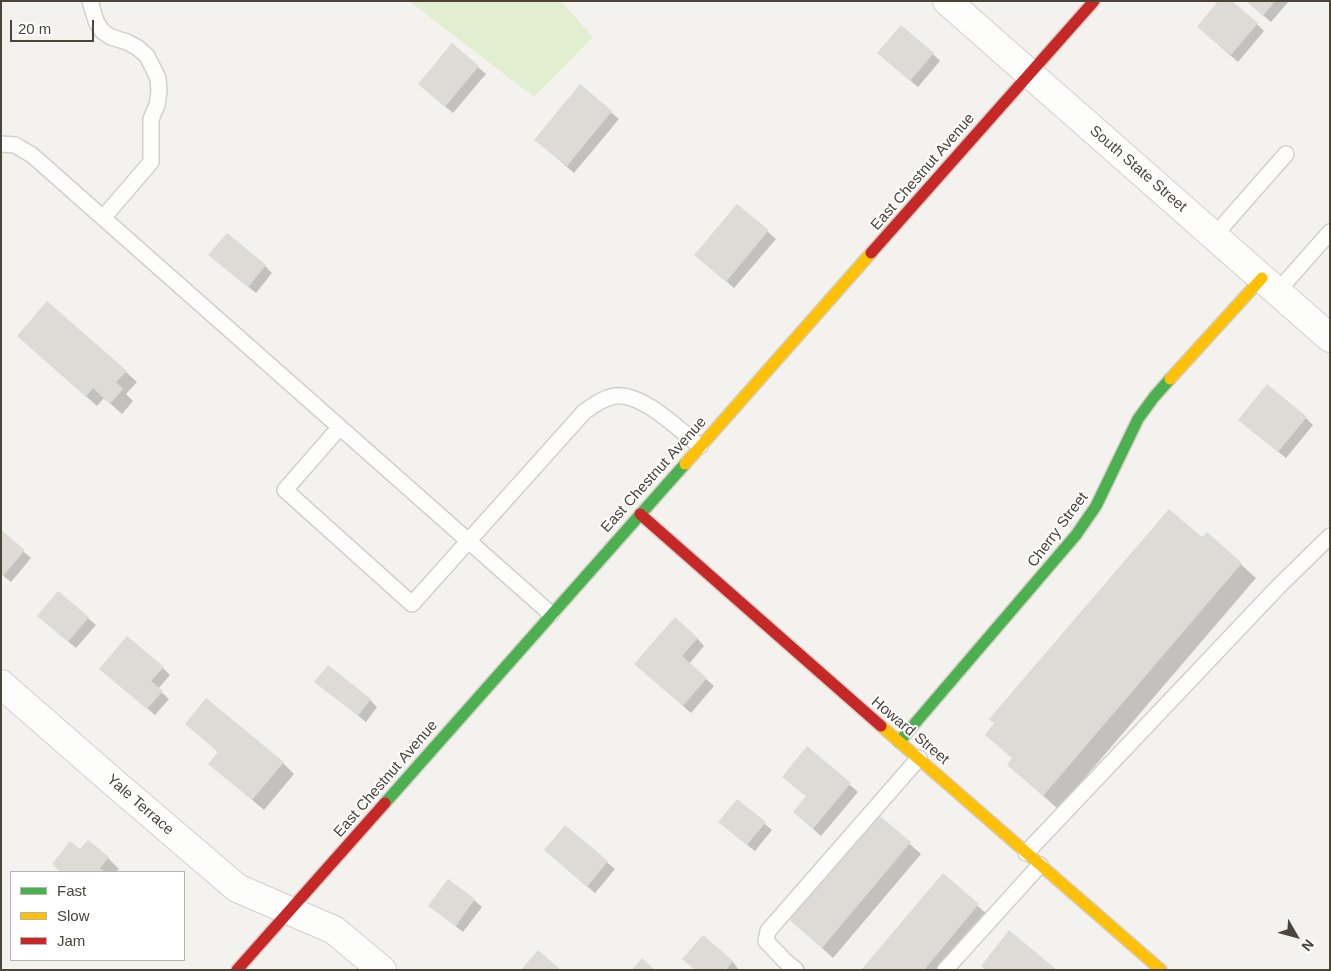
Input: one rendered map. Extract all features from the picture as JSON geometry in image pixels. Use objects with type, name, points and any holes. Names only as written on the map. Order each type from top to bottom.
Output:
[{"type":"street","name":"South State Street","points":[[947,1],[1330,338]]},
{"type":"street","name":"East Chestnut Avenue","points":[[237,970],[1094,1]]},
{"type":"street","name":"Cherry Street","points":[[899,742],[1076,535],[1096,506],[1138,419],[1154,397],[1270,285]]},
{"type":"street","name":"Howard Street","points":[[640,514],[1161,970]]},
{"type":"street","name":"Yale Terrace","points":[[1,684],[237,888],[334,930],[382,970]]},
{"type":"lane","points":[[90,1],[96,21],[102,31],[111,38],[127,42],[147,56],[158,78],[159,91],[157,105],[150,119],[151,162],[103,218]]},
{"type":"lane","points":[[1,144],[15,145],[32,155],[551,614]]},
{"type":"lane","points":[[1214,236],[1286,154]]},
{"type":"lane","points":[[1270,285],[1330,232]]},
{"type":"lane","points":[[340,428],[285,490],[412,604],[584,412],[600,401],[616,396],[634,399],[650,407],[700,446]]},
{"type":"lane","points":[[1026,853],[1278,587],[1330,536]]},
{"type":"lane","points":[[796,970],[766,941],[768,931],[919,758]]},
{"type":"lane","points":[[945,970],[1040,865]]},
{"type":"green space","points":[[409,1],[561,1],[593,37],[534,97]]},
{"type":"building","points":[[1218,1],[1232,1],[1258,23],[1231,55],[1197,27]]},
{"type":"building","points":[[1246,1],[1275,1],[1263,16]]},
{"type":"building","points":[[901,25],[934,53],[910,81],[877,53]]},
{"type":"building","points":[[452,43],[479,66],[445,107],[418,84]]},
{"type":"building","points":[[580,84],[612,111],[567,166],[534,140]]},
{"type":"building","points":[[737,204],[769,230],[726,282],[694,255]]},
{"type":"building","points":[[227,233],[266,265],[248,287],[208,255]]},
{"type":"building","points":[[47,301],[127,371],[116,382],[123,389],[110,404],[93,388],[86,397],[17,336]]},
{"type":"building","points":[[1267,384],[1307,417],[1278,452],[1238,420]]},
{"type":"building","points":[[1169,509],[1202,537],[1207,532],[1242,563],[1043,796],[1007,765],[1012,758],[985,735],[994,723],[989,719]]},
{"type":"building","points":[[1,530],[25,550],[3,576],[1,574]]},
{"type":"building","points":[[58,591],[89,617],[68,642],[37,616]]},
{"type":"building","points":[[675,617],[698,638],[682,656],[707,678],[683,706],[634,664]]},
{"type":"building","points":[[127,636],[164,667],[151,681],[163,691],[147,709],[99,669]]},
{"type":"building","points":[[328,665],[371,699],[358,716],[314,682]]},
{"type":"building","points":[[206,698],[284,762],[252,800],[208,764],[218,752],[185,724]]},
{"type":"building","points":[[807,746],[851,783],[813,829],[793,812],[806,796],[782,777]]},
{"type":"building","points":[[737,799],[766,822],[747,845],[718,822]]},
{"type":"building","points":[[875,812],[911,842],[822,948],[786,917]]},
{"type":"building","points":[[565,825],[608,861],[587,887],[544,850]]},
{"type":"building","points":[[88,840],[109,857],[100,868],[104,871],[59,871],[52,864],[70,841],[80,849]]},
{"type":"building","points":[[943,873],[979,904],[924,970],[861,970]]},
{"type":"building","points":[[448,879],[475,899],[456,926],[428,906]]},
{"type":"building","points":[[1009,930],[1057,970],[986,970],[981,966]]},
{"type":"building","points":[[703,935],[733,961],[726,970],[695,970],[682,959]]},
{"type":"building","points":[[538,950],[561,970],[521,970]]},
{"type":"building","points":[[642,958],[655,970],[632,970]]},
{"type":"traffic: fast","points":[[899,742],[1076,535],[1096,506],[1138,419],[1170,379]]},
{"type":"traffic: fast","points":[[385,803],[685,464]]},
{"type":"traffic: slow","points":[[685,464],[871,253]]},
{"type":"traffic: slow","points":[[1170,379],[1262,278]]},
{"type":"traffic: slow","points":[[881,726],[1161,970]]},
{"type":"traffic: jam","points":[[871,253],[1094,1]]},
{"type":"traffic: jam","points":[[640,514],[881,726]]},
{"type":"traffic: jam","points":[[237,970],[385,803]]}]
